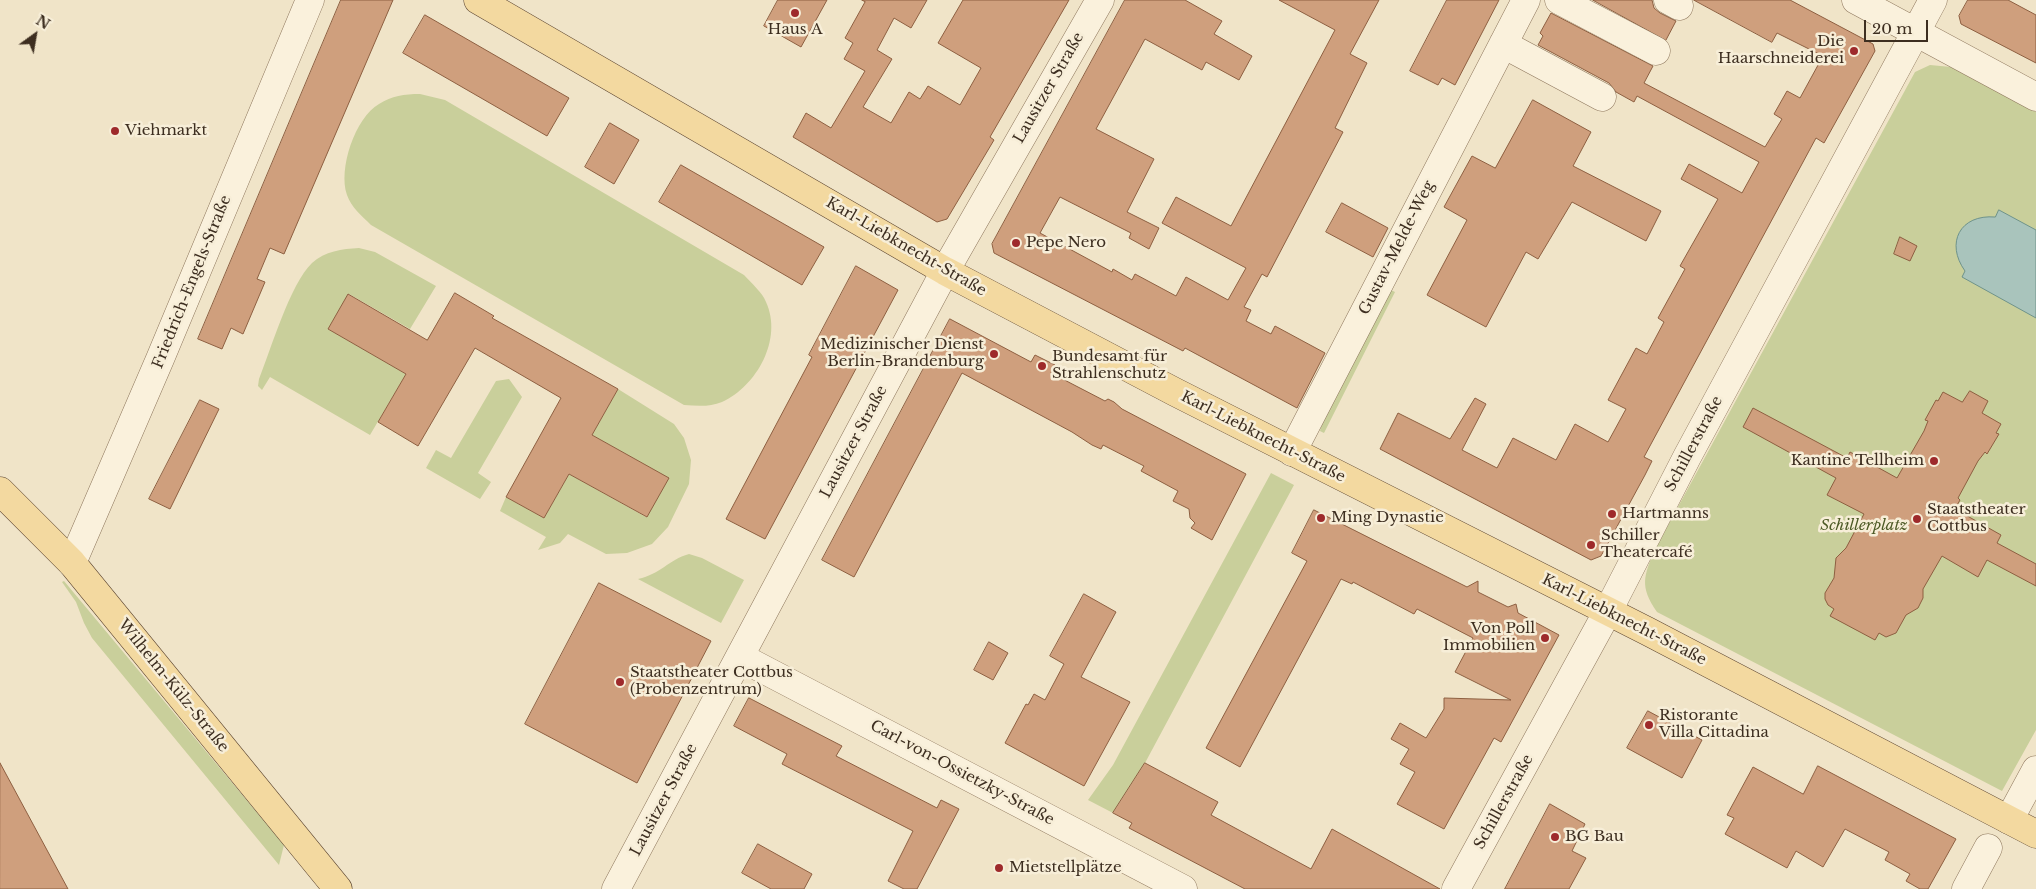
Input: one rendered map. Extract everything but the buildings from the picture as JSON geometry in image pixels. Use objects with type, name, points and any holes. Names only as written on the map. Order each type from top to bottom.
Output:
[{"type":"main road","name":"Karl-Liebknecht-Straße","points":[[478,0],[945,270],[1292,452],[1608,611],[2036,834]]},
{"type":"main road","name":"Wilhelm-Külz-Straße","points":[[0,491],[72,563],[338,889]]},
{"type":"street","name":"Friedrich-Engels-Straße","points":[[72,563],[160,360],[310,0]]},
{"type":"street","name":"Lausitzer Straße","points":[[616,889],[945,270],[1100,0]]},
{"type":"street","name":"Gustav-Melde-Weg","points":[[1292,452],[1526,0]]},
{"type":"street","points":[[1560,0],[1656,51]]},
{"type":"street","points":[[1856,0],[2036,97]]},
{"type":"street","name":"Schillerstraße","points":[[1456,889],[1608,611],[1687,457],[1933,0]]},
{"type":"street","points":[[1504,44],[1602,97]]},
{"type":"street","name":"Carl-von-Ossietzky-Straße","points":[[740,657],[1183,889]]},
{"type":"street","points":[[2009,820],[2036,770]]},
{"type":"street","points":[[1966,889],[1988,848]]},
{"type":"green space","name":"Schillerplatz","points":[[1930,65],[1951,67],[2036,112],[2036,730],[2002,791],[1657,612],[1651,603],[1645,581],[1655,549],[1915,72]]},
{"type":"green space","points":[[420,94],[445,100],[744,275],[759,291],[766,302],[770,316],[771,331],[769,346],[764,360],[746,385],[735,395],[717,404],[704,406],[684,405],[371,225],[354,207],[347,195],[345,172],[351,145],[363,120],[379,104],[398,96]]},
{"type":"green space","points":[[359,248],[375,252],[436,286],[410,329],[349,294],[328,329],[406,374],[370,435],[270,377],[262,390],[258,386],[282,318],[304,273],[312,263],[328,253]]},
{"type":"green space","points":[[1385,287],[1395,292],[1324,433],[1320,431],[1332,389]]},
{"type":"green space","points":[[509,379],[522,397],[478,473],[491,482],[480,499],[426,468],[436,450],[451,458],[496,381]]},
{"type":"green space","points":[[618,389],[674,424],[684,438],[691,460],[689,484],[668,527],[652,544],[627,553],[606,554],[568,534],[560,543],[538,550],[546,537],[500,511],[506,497],[544,518],[569,474],[646,517],[668,478],[592,435]]},
{"type":"green space","points":[[1271,473],[1294,485],[1145,763],[1113,813],[1088,800],[1113,765]]},
{"type":"green space","points":[[689,554],[702,558],[744,580],[721,623],[638,579],[653,574],[675,560]]},
{"type":"green space","points":[[64,581],[284,845],[279,865],[92,638],[76,602],[62,582]]},
{"type":"water","points":[[1999,210],[2036,230],[2036,318],[1962,277],[1965,271],[1959,261],[1956,250],[1959,232],[1973,220],[1983,217],[1995,217]]},
{"type":"place","name":"Haus A","points":[[795,13]]},
{"type":"place","name":"Die Haarschneiderei","points":[[1854,51]]},
{"type":"place","name":"Viehmarkt","points":[[115,131]]},
{"type":"place","name":"Pepe Nero","points":[[1016,243]]},
{"type":"place","name":"Medizinischer Dienst Berlin-Brandenburg","points":[[994,354]]},
{"type":"place","name":"Bundesamt für Strahlenschutz","points":[[1042,366]]},
{"type":"place","name":"Kantine Tellheim","points":[[1934,461]]},
{"type":"place","name":"Hartmanns","points":[[1612,514]]},
{"type":"place","name":"Ming Dynastie","points":[[1321,518]]},
{"type":"place","name":"Staatstheater Cottbus","points":[[1917,519]]},
{"type":"place","name":"Schiller Theatercafé","points":[[1591,545]]},
{"type":"place","name":"Von Poll Immobilien","points":[[1545,638]]},
{"type":"place","name":"Staatstheater Cottbus (Probenzentrum)","points":[[620,682]]},
{"type":"place","name":"Ristorante Villa Cittadina","points":[[1649,725]]},
{"type":"place","name":"BG Bau","points":[[1555,837]]},
{"type":"place","name":"Mietstellplätze","points":[[999,868]]}]
